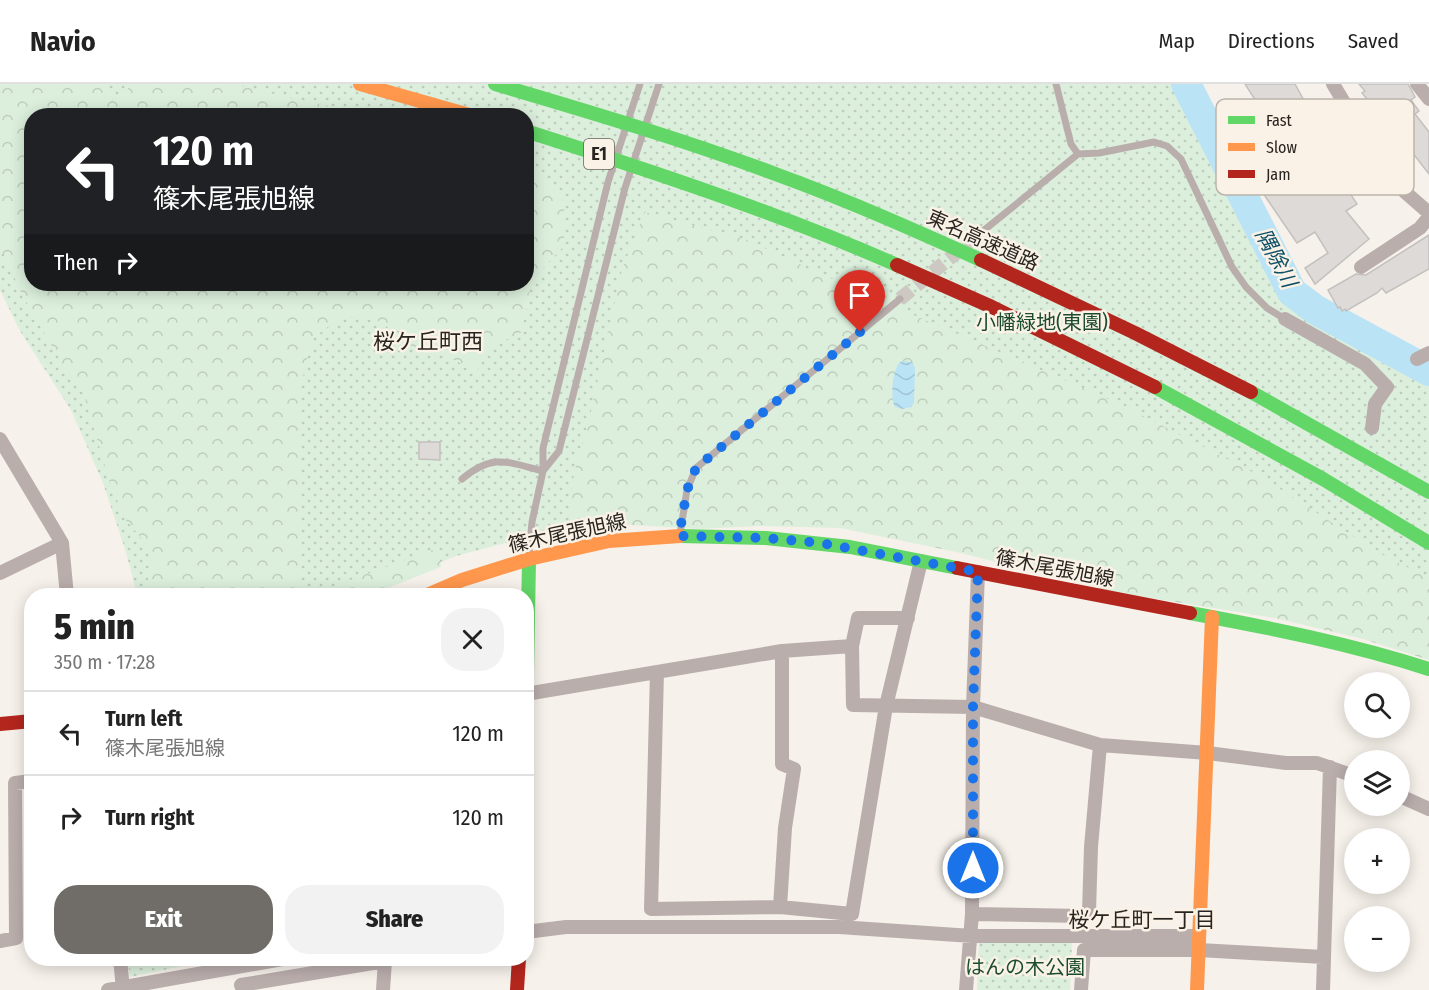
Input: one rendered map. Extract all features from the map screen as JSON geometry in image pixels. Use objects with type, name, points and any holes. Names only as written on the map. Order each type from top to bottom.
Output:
[{"type":"main road","points":[[360,84],[445,108]]},
{"type":"main road","name":"東名高速道路","points":[[495,84],[658,134],[755,167],[860,207],[1073,302],[1252,391],[1328,432],[1429,492]]},
{"type":"main road","name":"E1","points":[[534,133],[755,209],[881,259],[987,306],[1194,406],[1429,543]]},
{"type":"main road","name":"篠木尾張旭線","points":[[444,588],[529,559],[609,541],[679,536],[766,538],[820,543],[1212,617],[1363,649],[1429,669]]},
{"type":"main road","points":[[529,559],[529,588]]},
{"type":"main road","points":[[1197,990],[1212,617]]},
{"type":"main road","points":[[0,724],[24,722]]},
{"type":"main road","points":[[518,990],[519,966]]},
{"type":"street","points":[[1333,84],[1342,99]]},
{"type":"street","points":[[1417,84],[1429,99]]},
{"type":"street","points":[[1361,267],[1420,228],[1429,215],[1408,195]]},
{"type":"street","points":[[1285,319],[1365,364],[1387,387],[1375,404],[1372,428]]},
{"type":"street","points":[[0,439],[62,543],[67,588]]},
{"type":"street","points":[[0,573],[62,543]]},
{"type":"street","points":[[657,672],[651,909],[780,907],[852,914],[886,706],[921,561]]},
{"type":"street","points":[[966,990],[972,936],[973,707],[978,572]]},
{"type":"street","points":[[908,618],[858,618],[852,646],[853,705],[973,707],[1100,745],[1208,753],[1286,763],[1317,763],[1344,772]]},
{"type":"street","points":[[534,693],[782,651],[852,646]]},
{"type":"street","points":[[780,907],[785,828],[795,769],[782,764],[782,651]]},
{"type":"street","points":[[972,914],[1083,916],[1089,912],[1091,847],[1100,745]]},
{"type":"street","points":[[1323,990],[1330,767]]},
{"type":"street","points":[[0,941],[16,938],[15,783],[24,782]]},
{"type":"street","points":[[1410,800],[1429,809]]},
{"type":"street","points":[[534,931],[566,927],[839,927],[972,936],[1199,943],[1323,957]]},
{"type":"street","points":[[1081,990],[1084,950],[1199,943]]},
{"type":"street","points":[[121,966],[123,989]]},
{"type":"street","points":[[108,990],[245,966]]},
{"type":"street","points":[[243,990],[242,985],[355,966]]},
{"type":"street","points":[[383,990],[385,966]]},
{"type":"lane","points":[[529,559],[532,522],[543,471],[543,448],[608,182],[640,84]]},
{"type":"lane","points":[[543,471],[559,450],[625,188],[659,84]]},
{"type":"lane","points":[[1056,84],[1071,144],[1078,154]]},
{"type":"lane","points":[[983,231],[1078,154],[1099,153],[1154,142],[1167,146],[1181,159],[1232,267],[1245,287],[1267,308],[1285,319]]},
{"type":"lane","points":[[679,536],[687,490],[696,468],[900,299]]},
{"type":"lane","points":[[462,479],[487,462],[504,461],[543,471]]},
{"type":"green space","name":"小幡緑地(東園)","points":[[0,84],[1192,84],[1216,132],[1216,195],[1248,195],[1306,312],[1429,381],[1429,652],[856,524],[615,518],[554,530],[456,556],[376,588],[135,588],[103,483],[71,410],[20,331],[0,290]]},
{"type":"green space","points":[[0,84],[108,84],[113,101],[127,91],[130,84],[234,84],[341,108],[24,108],[24,291],[529,291],[522,332],[486,350],[477,372],[439,352],[418,351],[373,318],[341,317],[312,339],[301,385],[298,432],[302,481],[299,588],[146,588],[153,552],[125,519],[110,483],[84,395],[60,360],[24,298],[0,247]]},
{"type":"green space","points":[[534,165],[564,203],[564,246],[534,278]]},
{"type":"green space","points":[[645,212],[747,240],[867,295],[1120,404],[1260,476],[1379,553],[1429,578],[1429,660],[1363,639],[1275,618],[1119,593],[961,553],[840,528],[759,526],[698,529],[615,524],[569,515],[574,473],[591,411],[622,269]]},
{"type":"green space","points":[[438,548],[441,567],[388,588],[329,588]]},
{"type":"green space","name":"はんの木公園","points":[[979,943],[1072,943],[1070,990],[977,990]]},
{"type":"green space","points":[[128,966],[182,966],[130,977]]},
{"type":"water","points":[[900,362],[913,363],[915,368],[914,403],[911,407],[902,409],[895,407],[893,403],[893,384],[897,366]]},
{"type":"building","points":[[1245,84],[1295,84],[1303,99],[1255,99]]},
{"type":"building","points":[[1359,84],[1408,84],[1415,97],[1412,99],[1367,99],[1362,93],[1365,91]]},
{"type":"building","points":[[1414,104],[1419,111],[1415,114],[1429,132],[1429,174],[1414,155]]},
{"type":"building","points":[[1264,195],[1351,195],[1357,204],[1346,211],[1369,239],[1315,284],[1305,268],[1328,253],[1315,232],[1297,243]]},
{"type":"building","points":[[1429,235],[1429,269],[1386,293],[1382,288],[1346,311],[1338,308],[1328,290],[1356,274],[1366,275]]},
{"type":"building","points":[[419,442],[440,442],[440,460],[419,459]]},
{"type":"waterway","name":"隅除川","points":[[1186,84],[1216,143]]},
{"type":"waterway","name":"隅除川","points":[[1243,195],[1292,292],[1316,310],[1429,371]]},
{"type":"tunnel","points":[[900,299],[983,231]]},
{"type":"traffic: fast","points":[[495,84],[743,162],[855,205],[981,260]]},
{"type":"traffic: fast","points":[[534,134],[666,177],[806,227],[897,265]]},
{"type":"traffic: fast","points":[[1155,387],[1323,479],[1429,543]]},
{"type":"traffic: fast","points":[[1251,392],[1429,492]]},
{"type":"traffic: fast","points":[[680,536],[766,538],[850,547],[957,568]]},
{"type":"traffic: fast","points":[[528,588],[529,559]]},
{"type":"traffic: fast","points":[[1190,613],[1311,637],[1429,669]]},
{"type":"traffic: slow","points":[[360,84],[445,108]]},
{"type":"traffic: slow","points":[[444,588],[529,559],[609,541],[680,536]]},
{"type":"traffic: slow","points":[[1197,990],[1212,617]]},
{"type":"traffic: jam","points":[[981,260],[1135,333],[1251,392]]},
{"type":"traffic: jam","points":[[897,265],[992,307],[1155,387]]},
{"type":"traffic: jam","points":[[957,568],[1190,613]]},
{"type":"traffic: jam","points":[[0,724],[24,722]]},
{"type":"traffic: jam","points":[[517,990],[518,966]]},
{"type":"district","name":"桜ケ丘町西","points":[[428,341]]},
{"type":"district","name":"桜ケ丘町一丁目","points":[[1142,920]]},
{"type":"route","points":[[860,332],[696,468],[687,490],[679,536],[766,538],[820,543],[978,572],[973,707],[973,868]]}]
